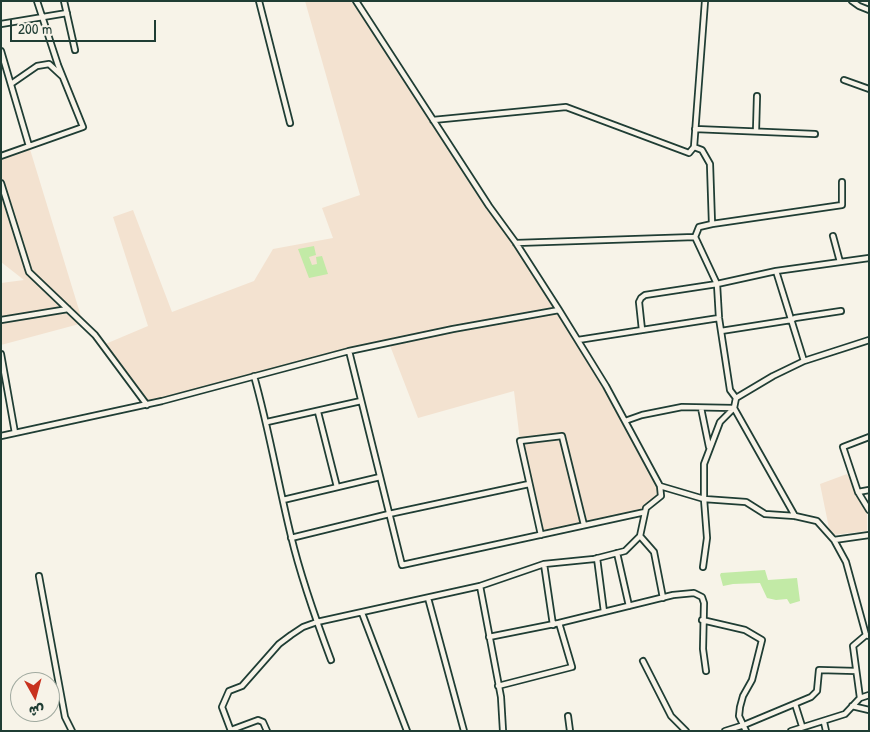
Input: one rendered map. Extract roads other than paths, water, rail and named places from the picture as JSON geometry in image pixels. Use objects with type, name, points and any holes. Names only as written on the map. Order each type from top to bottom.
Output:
[{"type":"street","points":[[1,156],[83,127],[63,77],[37,1]]},
{"type":"street","points":[[64,1],[75,50]]},
{"type":"street","points":[[259,1],[290,123]]},
{"type":"street","points":[[267,731],[263,722],[258,720],[231,730],[222,707],[229,691],[242,686],[280,644],[303,627],[317,622],[480,586],[544,564],[597,558],[625,551],[640,536],[645,512],[649,505],[661,496],[660,486],[626,421],[578,340],[356,1]]},
{"type":"street","points":[[433,120],[566,107],[689,153],[694,147],[706,1]]},
{"type":"street","points":[[852,1],[869,10]]},
{"type":"street","points":[[1,24],[67,13]]},
{"type":"street","points":[[1,51],[29,146]]},
{"type":"street","points":[[11,84],[37,66],[49,64],[63,77]]},
{"type":"street","points":[[844,80],[869,89]]},
{"type":"street","points":[[756,131],[757,96]]},
{"type":"street","points":[[695,128],[815,134]]},
{"type":"street","points":[[694,147],[702,150],[710,164],[712,224]]},
{"type":"street","points":[[736,398],[730,390],[719,318],[717,284],[695,237],[699,227],[842,205],[842,182]]},
{"type":"street","points":[[1,183],[29,272],[95,335],[147,405]]},
{"type":"street","points":[[833,236],[840,262]]},
{"type":"street","points":[[516,243],[695,237]]},
{"type":"street","points":[[642,330],[639,305],[641,298],[652,294],[869,258]]},
{"type":"street","points":[[776,272],[804,361]]},
{"type":"street","points":[[1,320],[68,309]]},
{"type":"street","points":[[1,436],[147,405],[349,351],[453,329],[559,310]]},
{"type":"street","points":[[721,331],[841,311]]},
{"type":"street","points":[[578,340],[719,318]]},
{"type":"street","points":[[703,567],[707,538],[704,464],[720,422],[734,408],[736,398],[773,376],[804,361],[869,340]]},
{"type":"street","points":[[349,351],[402,566],[645,512]]},
{"type":"street","points":[[1,354],[15,432]]},
{"type":"street","points":[[254,376],[267,422],[291,538],[331,660]]},
{"type":"street","points":[[267,422],[361,401]]},
{"type":"street","points":[[626,421],[642,415],[682,407],[734,408]]},
{"type":"street","points":[[701,408],[709,447]]},
{"type":"street","points":[[734,408],[794,516]]},
{"type":"street","points":[[318,412],[336,487]]},
{"type":"street","points":[[541,535],[520,442],[562,436],[584,525]]},
{"type":"street","points":[[869,438],[843,447],[858,492],[869,510]]},
{"type":"street","points":[[283,500],[380,477]]},
{"type":"street","points":[[291,538],[529,484]]},
{"type":"street","points":[[660,486],[704,499],[746,502],[765,514],[794,516],[817,521],[834,540],[846,562],[868,636],[853,646],[860,698]]},
{"type":"street","points":[[858,492],[869,490]]},
{"type":"street","points":[[834,540],[869,535]]},
{"type":"street","points":[[640,536],[654,552],[663,598]]},
{"type":"street","points":[[617,553],[629,606]]},
{"type":"street","points":[[597,558],[604,612]]},
{"type":"street","points":[[544,564],[553,625]]},
{"type":"street","points":[[40,576],[65,717],[72,731]]},
{"type":"street","points":[[480,586],[498,686],[503,731]]},
{"type":"street","points":[[489,637],[553,625],[674,595],[697,594],[702,597],[704,603],[702,620],[706,671]]},
{"type":"street","points":[[428,598],[464,731]]},
{"type":"street","points":[[362,613],[407,731]]},
{"type":"street","points":[[702,620],[745,630],[762,640],[752,680],[743,696],[740,707],[739,716],[746,731]]},
{"type":"street","points":[[498,686],[572,667],[559,623]]},
{"type":"street","points":[[643,661],[671,716],[686,731]]},
{"type":"street","points":[[725,731],[811,697],[817,691],[819,670],[856,671]]},
{"type":"street","points":[[791,731],[802,726],[824,722],[844,714],[860,698],[869,695]]},
{"type":"street","points":[[795,704],[802,726]]},
{"type":"street","points":[[852,706],[869,710]]},
{"type":"street","points":[[568,716],[570,731]]},
{"type":"street","points":[[824,722],[826,731]]}]
